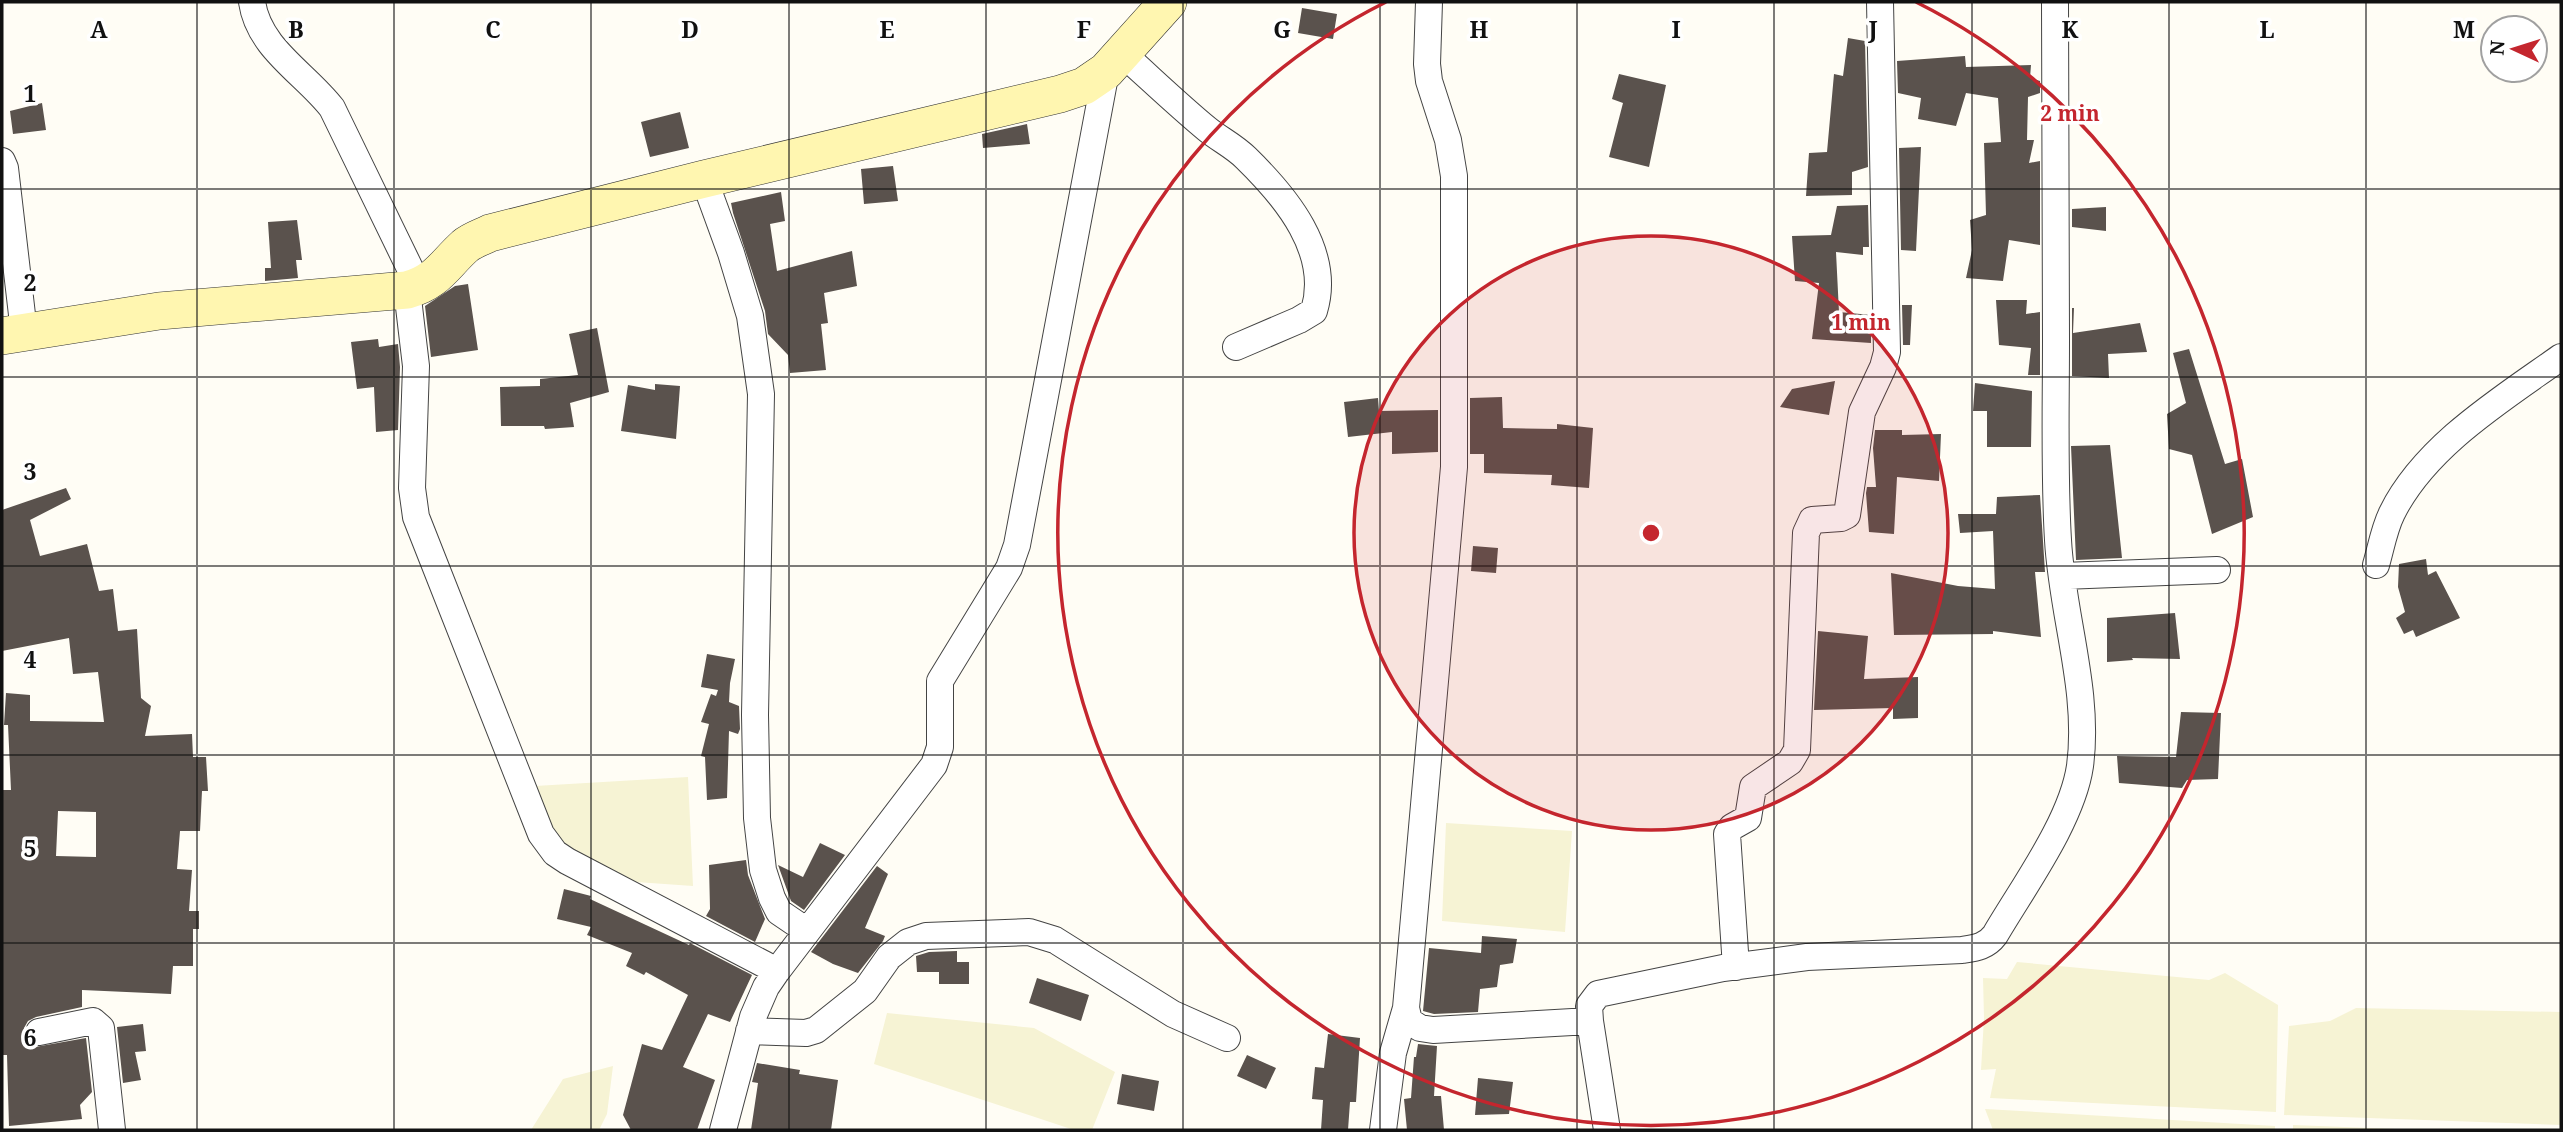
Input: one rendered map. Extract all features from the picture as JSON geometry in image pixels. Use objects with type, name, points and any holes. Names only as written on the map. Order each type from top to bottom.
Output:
[{"type":"street","points":[[252,2],[260,30],[271,46],[332,108],[413,289],[416,366],[412,488],[416,517],[541,834],[555,853],[567,861],[777,971]]},
{"type":"street","points":[[2,160],[5,169],[13,334],[159,311],[413,289],[441,272],[466,246],[490,233],[1084,86],[1114,62],[1168,2]]},
{"type":"street","points":[[1383,1130],[1393,1053],[1406,1008],[1454,467],[1454,176],[1448,140],[1429,81],[1429,2]]},
{"type":"street","points":[[1736,967],[1727,834],[1732,827],[1748,818],[1753,787],[1790,762],[1797,750],[1806,533],[1812,520],[1847,515],[1861,412],[1883,367],[1887,352],[1880,2]]},
{"type":"street","points":[[1607,1130],[1589,1006],[1598,994],[1736,967],[1807,957],[1962,950],[1989,943],[2054,835],[2069,803],[2080,767],[2081,729],[2079,691],[2058,544],[2054,449],[2054,2]]},
{"type":"street","points":[[1114,62],[1245,156],[1293,211],[1314,252],[1319,281],[1314,311],[1236,346]]},
{"type":"street","points":[[723,1130],[759,1002],[777,971],[934,765],[940,747],[940,681],[1014,557],[1114,62]]},
{"type":"street","points":[[705,179],[750,316],[761,394],[755,715],[757,818],[763,870],[779,912],[807,931]]},
{"type":"street","points":[[2376,565],[2391,514],[2415,475],[2466,426],[2561,357]]},
{"type":"street","points":[[2063,576],[2217,570]]},
{"type":"street","points":[[749,1031],[806,1033],[816,1030],[865,991],[889,957],[908,943],[926,936],[1029,932],[1055,940],[1173,1014],[1227,1038]]},
{"type":"street","points":[[1406,1008],[1409,1021],[1420,1028],[1433,1030],[1590,1021]]},
{"type":"street","points":[[39,1032],[93,1021],[101,1028],[112,1130]]},
{"type":"shaded area","points":[[688,777],[693,886],[622,881],[555,853],[535,786]]},
{"type":"shaded area","points":[[1446,823],[1572,831],[1565,932],[1442,921]]},
{"type":"shaded area","points":[[2017,962],[2209,980],[2225,973],[2278,1005],[2276,1112],[1990,1098],[1996,1069],[1981,1070],[1983,978],[2007,979]]},
{"type":"shaded area","points":[[2356,1008],[2561,1012],[2561,1125],[2284,1115],[2289,1026],[2330,1021]]},
{"type":"shaded area","points":[[887,1013],[1034,1028],[1115,1072],[1092,1130],[1074,1130],[874,1064]]},
{"type":"shaded area","points":[[613,1066],[607,1114],[599,1130],[531,1130],[563,1079]]},
{"type":"shaded area","points":[[1985,1109],[2275,1126],[2275,1130],[1993,1130]]},
{"type":"shaded area","points":[[2293,1125],[2422,1130],[2293,1130]]},
{"type":"building","points":[[1302,8],[1337,14],[1333,39],[1298,33]]},
{"type":"building","points":[[1848,38],[1865,41],[1868,167],[1852,172],[1852,195],[1806,196],[1809,153],[1827,152],[1834,74],[1843,76]]},
{"type":"building","points":[[1965,56],[1966,67],[2031,65],[2030,78],[2040,81],[2040,93],[2028,97],[2027,140],[2034,140],[2029,163],[2040,161],[2040,245],[2009,240],[2003,281],[1966,278],[1972,250],[1970,220],[1986,215],[1984,143],[2001,142],[1998,98],[1966,93],[1956,126],[1918,119],[1921,98],[1898,93],[1897,61]]},
{"type":"building","points":[[1619,74],[1666,85],[1649,167],[1609,157],[1623,103],[1612,99]]},
{"type":"building","points":[[42,103],[46,130],[13,134],[10,111]]},
{"type":"building","points":[[680,112],[689,148],[650,157],[641,122]]},
{"type":"building","points":[[1027,124],[1030,144],[983,148],[982,134]]},
{"type":"building","points":[[1921,147],[1916,251],[1901,250],[1899,148]]},
{"type":"building","points":[[893,166],[898,201],[864,204],[861,169]]},
{"type":"building","points":[[781,192],[785,221],[770,224],[777,271],[852,251],[857,286],[824,293],[828,323],[821,324],[826,370],[790,373],[788,355],[768,334],[765,311],[733,213],[731,203]]},
{"type":"building","points":[[1868,205],[1869,247],[1863,247],[1863,255],[1836,252],[1839,312],[1871,315],[1871,343],[1812,339],[1819,283],[1795,281],[1792,236],[1831,235],[1837,206]]},
{"type":"building","points":[[2106,207],[2106,231],[2072,227],[2072,209]]},
{"type":"building","points":[[297,220],[302,260],[296,260],[298,278],[265,281],[265,268],[271,268],[268,222]]},
{"type":"building","points":[[468,284],[478,350],[431,357],[425,306],[455,286]]},
{"type":"building","points":[[1996,300],[2027,300],[2026,314],[2040,312],[2040,375],[2028,375],[2031,348],[1999,345]]},
{"type":"building","points":[[1902,305],[1912,305],[1910,345],[1903,345]]},
{"type":"building","points":[[2072,308],[2073,333],[2140,323],[2147,352],[2108,354],[2109,378],[2072,376]]},
{"type":"building","points":[[597,328],[609,392],[570,403],[574,427],[545,429],[544,426],[501,426],[500,387],[540,386],[540,379],[578,375],[569,334]]},
{"type":"building","points":[[378,339],[379,347],[398,344],[398,430],[376,432],[374,387],[357,389],[351,342]]},
{"type":"building","points":[[2189,349],[2225,464],[2242,459],[2253,517],[2212,534],[2192,455],[2169,449],[2167,414],[2186,403],[2173,353]]},
{"type":"building","points":[[1835,381],[1829,415],[1780,407],[1792,389]]},
{"type":"building","points":[[1975,383],[2032,391],[2031,447],[1987,447],[1987,411],[1973,411]]},
{"type":"building","points":[[655,384],[680,386],[676,439],[621,431],[628,385],[655,390]]},
{"type":"building","points":[[1502,397],[1503,428],[1557,429],[1557,424],[1593,428],[1589,488],[1551,485],[1552,475],[1484,473],[1484,454],[1470,454],[1470,398]]},
{"type":"building","points":[[1378,398],[1379,411],[1438,410],[1438,452],[1392,454],[1392,432],[1348,437],[1344,402]]},
{"type":"building","points":[[1875,430],[1902,430],[1902,435],[1941,434],[1939,481],[1897,477],[1894,534],[1869,532],[1866,493],[1867,487],[1876,487],[1873,448]]},
{"type":"building","points":[[2110,445],[2122,558],[2076,560],[2071,446]]},
{"type":"building","points":[[66,488],[71,499],[30,520],[40,556],[87,544],[99,591],[113,589],[118,631],[137,629],[141,698],[151,706],[145,736],[192,734],[193,757],[206,757],[208,791],[202,791],[200,831],[180,831],[177,869],[192,870],[189,911],[199,911],[199,929],[193,929],[193,966],[173,966],[171,994],[82,990],[82,1007],[28,1021],[24,1036],[28,1043],[35,1047],[86,1038],[92,1092],[80,1105],[82,1119],[9,1126],[7,1055],[2,1055],[2,790],[11,790],[8,725],[4,725],[6,693],[30,695],[30,721],[104,722],[98,672],[73,674],[69,638],[2,651],[2,510]],"holes":[[[58,811],[96,812],[96,857],[56,856]]]},
{"type":"building","points":[[2040,495],[2045,572],[2035,572],[2041,637],[1993,631],[1993,634],[1894,635],[1891,573],[1958,586],[1995,589],[1993,531],[1960,533],[1958,514],[1996,514],[1997,497]]},
{"type":"building","points":[[1473,546],[1498,548],[1496,573],[1471,571]]},
{"type":"building","points":[[2426,559],[2428,575],[2436,571],[2460,618],[2416,637],[2413,630],[2404,634],[2396,618],[2405,612],[2398,587],[2399,564]]},
{"type":"building","points":[[2175,613],[2180,659],[2132,658],[2133,660],[2107,662],[2107,618]]},
{"type":"building","points":[[1818,631],[1868,636],[1864,679],[1918,677],[1918,718],[1893,719],[1893,708],[1814,710]]},
{"type":"building","points":[[707,654],[735,659],[729,702],[739,706],[740,729],[738,734],[729,731],[727,798],[707,800],[705,757],[701,756],[709,724],[701,722],[711,694],[716,696],[718,690],[701,687]]},
{"type":"building","points":[[2181,712],[2221,713],[2218,779],[2187,780],[2182,788],[2119,783],[2117,756],[2176,757]]},
{"type":"building","points":[[820,843],[845,855],[804,910],[791,901],[778,865],[803,877]]},
{"type":"building","points":[[746,860],[748,875],[765,919],[755,942],[706,916],[710,909],[709,865]]},
{"type":"building","points":[[877,866],[888,874],[865,928],[885,936],[858,973],[811,952]]},
{"type":"building","points":[[564,889],[591,896],[590,899],[689,945],[690,943],[752,975],[730,1022],[708,1014],[683,1067],[715,1080],[697,1130],[631,1130],[623,1115],[642,1044],[662,1050],[688,995],[646,972],[644,975],[626,966],[632,953],[587,935],[591,927],[557,919]]},
{"type":"building","points":[[1482,936],[1517,939],[1513,963],[1500,965],[1497,987],[1480,989],[1478,1012],[1434,1014],[1423,1011],[1429,948],[1481,953]]},
{"type":"building","points":[[957,951],[957,962],[969,962],[969,984],[939,984],[939,972],[917,972],[916,956],[929,952]]},
{"type":"building","points":[[1037,978],[1089,995],[1081,1021],[1029,1003]]},
{"type":"building","points":[[143,1024],[146,1051],[135,1052],[141,1080],[123,1083],[117,1027]]},
{"type":"building","points":[[1328,1034],[1360,1038],[1356,1102],[1350,1102],[1348,1130],[1321,1130],[1323,1100],[1312,1099],[1315,1067],[1324,1068]]},
{"type":"building","points":[[1418,1044],[1437,1046],[1434,1096],[1441,1096],[1444,1130],[1407,1130],[1404,1099],[1411,1098],[1414,1057]]},
{"type":"building","points":[[1247,1055],[1276,1068],[1266,1089],[1237,1076]]},
{"type":"building","points":[[757,1063],[800,1070],[799,1074],[838,1080],[831,1130],[751,1130],[758,1083],[752,1082]]},
{"type":"building","points":[[1122,1074],[1159,1081],[1154,1111],[1117,1104]]},
{"type":"building","points":[[1478,1078],[1513,1082],[1509,1114],[1475,1115]]}]
